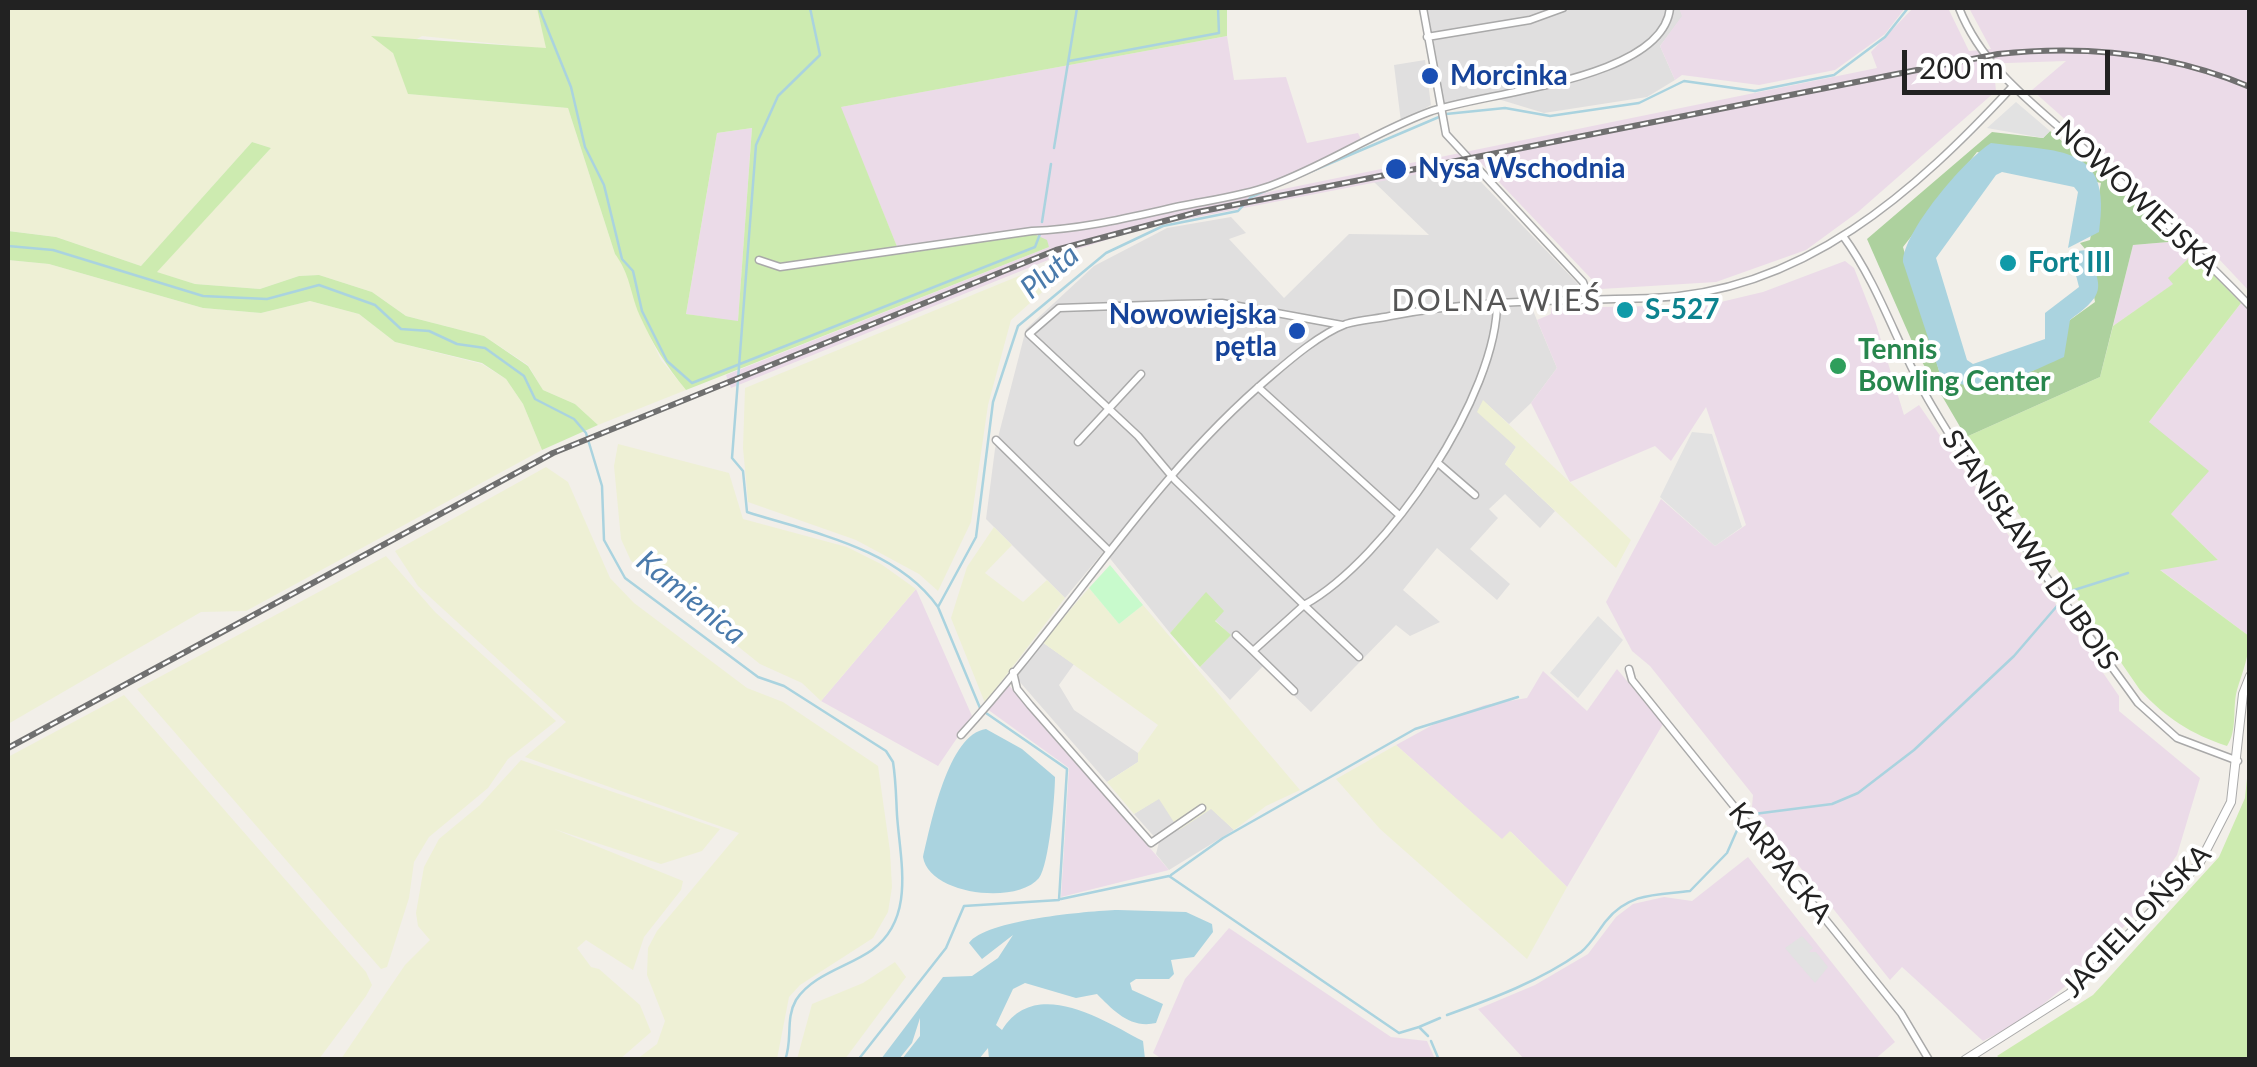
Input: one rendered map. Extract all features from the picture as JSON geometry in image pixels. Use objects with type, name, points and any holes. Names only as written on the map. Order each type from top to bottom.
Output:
[{"type":"street","points":[[1422,8],[1440,114],[1453,144],[1583,282],[1589,298]]},
{"type":"street","points":[[1427,37],[1530,20],[1563,8]]},
{"type":"street","points":[[759,260],[780,268],[1032,231],[1073,230],[1247,193],[1440,114],[1558,82],[1622,59],[1654,38],[1670,8]]},
{"type":"street","name":"NOWOWIEJSKA","points":[[1960,8],[1973,40],[2012,86],[2180,234],[2250,306]]},
{"type":"street","points":[[1359,657],[1109,408],[1028,334],[1059,308],[1222,303],[1344,325],[1436,306],[1497,300],[1656,298],[1740,286],[1798,265],[1843,236],[1958,141],[2012,86]]},
{"type":"street","name":"STANISŁAWA DUBOIS","points":[[1843,236],[1871,280],[1934,410],[2138,704],[2177,738],[2239,761]]},
{"type":"street","points":[[1253,651],[1364,559],[1438,462],[1464,414],[1497,330],[1497,300]]},
{"type":"street","points":[[961,734],[1172,474],[1258,387],[1344,325]]},
{"type":"street","points":[[1078,442],[1142,374]]},
{"type":"street","points":[[1258,387],[1398,514]]},
{"type":"street","points":[[996,440],[1110,551]]},
{"type":"street","points":[[1438,462],[1475,495]]},
{"type":"street","points":[[1236,635],[1294,691]]},
{"type":"street","name":"KARPACKA","points":[[1629,669],[1632,680],[1901,1012],[1929,1060]]},
{"type":"street","points":[[1012,671],[1018,689],[1030,705],[1151,844],[1202,808]]},
{"type":"street","name":"JAGIELLOŃSKA","points":[[1965,1060],[2069,994],[2192,872],[2224,821],[2239,761],[2242,703],[2250,676]]},
{"type":"shaded area","points":[[1427,8],[1679,8],[1683,16],[1660,46],[1675,80],[1647,97],[1544,113],[1498,99],[1445,110]]},
{"type":"shaded area","points":[[1679,8],[1905,8],[1885,34],[1835,70],[1759,85],[1682,75],[1675,80],[1660,46],[1682,16]]},
{"type":"shaded area","points":[[1913,8],[1948,8],[1969,51],[1991,49],[1969,8],[2249,8],[2249,291],[2202,241],[2032,90],[2066,61],[1978,64],[1995,81],[1996,91],[1858,212],[1806,250],[1716,282],[1601,289],[1480,162],[1151,226],[1068,252],[731,388],[726,375],[1049,247],[1034,234],[900,254],[840,107],[1227,36],[1234,80],[1286,77],[1307,143],[1358,133],[1362,141],[1244,197],[1877,68],[1871,52]]},
{"type":"shaded area","points":[[1425,60],[1431,105],[1401,122],[1394,65]]},
{"type":"shaded area","points":[[2016,102],[2050,131],[2043,138],[1987,128]]},
{"type":"shaded area","points":[[752,128],[738,322],[686,314],[717,133]]},
{"type":"shaded area","points":[[1464,164],[1578,284],[1575,293],[1526,294],[1557,368],[1531,403],[1509,424],[1483,401],[1516,447],[1505,464],[1555,511],[1540,528],[1505,494],[1489,509],[1498,518],[1470,549],[1510,584],[1497,600],[1437,548],[1403,590],[1440,622],[1410,636],[1396,625],[1311,712],[1263,666],[1230,700],[1200,667],[1230,635],[1215,620],[1206,593],[1170,633],[1104,551],[1065,598],[986,519],[995,449],[1026,329],[1094,266],[1167,228],[1231,217],[1246,233],[1229,239],[1284,298],[1349,234],[1429,235],[1374,182]]},
{"type":"shaded area","points":[[2180,241],[2193,254],[2169,278],[2174,284],[2113,326],[2133,245]]},
{"type":"shaded area","points":[[1845,261],[1854,268],[1876,324],[1904,415],[1919,405],[2119,696],[2119,711],[2200,778],[2177,855],[2136,914],[2068,984],[2025,1019],[1983,1041],[1902,967],[1890,980],[1752,807],[1753,795],[1650,666],[1632,651],[1606,602],[1661,499],[1715,546],[1746,525],[1706,407],[1671,461],[1655,446],[1570,482],[1531,403],[1557,368],[1537,320],[1551,314],[1551,308],[1708,305],[1763,292]]},
{"type":"shaded area","points":[[2241,303],[2250,312],[2249,636],[2159,569],[2218,560],[2171,514],[2149,422]]},
{"type":"shaded area","points":[[1692,432],[1712,434],[1742,527],[1715,546],[1660,497]]},
{"type":"shaded area","points":[[916,589],[972,716],[938,766],[821,701]]},
{"type":"shaded area","points":[[1598,616],[1623,640],[1578,698],[1550,673]]},
{"type":"shaded area","points":[[1042,642],[1074,664],[1059,685],[1074,710],[1138,753],[1138,762],[1107,782],[1019,681],[1018,672]]},
{"type":"shaded area","points":[[1617,669],[1663,724],[1567,887],[1511,832],[1502,840],[1396,745],[1438,722],[1485,705],[1527,698],[1543,671],[1587,711]]},
{"type":"shaded area","points":[[1007,683],[1169,870],[1061,897],[1069,768],[987,709]]},
{"type":"shaded area","points":[[1159,798],[1211,808],[1234,830],[1169,870],[1156,854],[1159,842],[1134,814]]},
{"type":"shaded area","points":[[1748,857],[1895,1042],[1874,1060],[1524,1059],[1478,1009],[1535,985],[1588,954],[1616,917],[1633,904],[1664,897],[1692,901]]},
{"type":"shaded area","points":[[1229,928],[1391,1037],[1427,1041],[1435,1059],[1162,1059],[1153,1053],[1185,979]]},
{"type":"shaded area","points":[[1802,936],[1813,948],[1809,952],[1816,952],[1828,967],[1815,983],[1785,948]]},
{"type":"green space","points":[[8,8],[537,8],[547,49],[422,36],[393,53],[409,94],[568,108],[615,254],[628,271],[637,309],[661,360],[686,390],[598,425],[575,404],[543,390],[528,365],[484,336],[406,316],[372,292],[319,275],[299,276],[260,289],[195,284],[156,272],[271,148],[252,142],[141,266],[56,237],[8,231]]},
{"type":"green space","points":[[537,8],[1227,8],[1227,36],[841,107],[900,254],[1034,234],[1047,240],[1049,247],[686,390],[660,354],[639,314],[615,254],[568,108],[408,94],[393,53],[371,36],[546,48]],"holes":[[[752,128],[738,321],[686,314],[717,133]]]},
{"type":"green space","points":[[2050,131],[2180,241],[2133,245],[2100,377],[1966,437],[1918,355],[1867,239],[1992,132],[2043,138]],"holes":[[[1977,152],[2101,183],[2090,240],[2080,243],[2086,250],[2095,302],[2070,320],[2033,371],[1940,374],[1903,247]]]},
{"type":"green space","points":[[252,142],[271,148],[157,272],[195,284],[260,289],[299,276],[319,275],[372,292],[406,316],[484,336],[528,366],[543,390],[575,404],[598,425],[542,450],[523,404],[506,379],[482,363],[395,342],[359,314],[310,301],[261,313],[203,308],[49,264],[8,260],[8,231],[56,237],[141,266]]},
{"type":"green space","points":[[2193,254],[2241,303],[2149,422],[2209,471],[2171,514],[2218,560],[2160,570],[2249,636],[2227,746],[2180,724],[2140,690],[1966,437],[2100,377],[2113,326],[2173,284],[2168,278]]},
{"type":"green space","points":[[8,260],[49,264],[203,308],[261,313],[310,301],[359,314],[395,342],[482,364],[506,379],[523,404],[542,450],[246,611],[201,612],[8,724]]},
{"type":"green space","points":[[1053,262],[1055,275],[1049,286],[1011,320],[988,405],[971,522],[938,591],[919,574],[856,540],[748,502],[743,448],[745,388]]},
{"type":"green space","points":[[1483,400],[1631,540],[1616,568],[1505,464],[1516,447],[1477,412]]},
{"type":"green space","points":[[618,444],[729,473],[743,519],[847,547],[881,564],[916,589],[821,701],[802,683],[760,664],[631,561],[621,539],[614,466]]},
{"type":"green space","points":[[546,467],[568,482],[610,578],[634,603],[747,688],[783,702],[878,766],[890,851],[892,887],[888,912],[873,938],[800,985],[789,997],[777,1059],[637,1059],[657,1044],[665,1021],[647,975],[648,948],[657,931],[739,833],[525,757],[566,722],[418,586],[395,551]]},
{"type":"green space","points":[[994,527],[1012,545],[985,573],[1023,602],[1047,580],[1065,598],[985,703],[951,618],[967,567]]},
{"type":"green space","points":[[386,556],[435,612],[556,721],[508,759],[488,788],[429,837],[414,862],[409,898],[387,967],[381,969],[137,689]]},
{"type":"green space","points":[[1110,565],[1143,605],[1119,624],[1089,588]]},
{"type":"green space","points":[[1089,588],[1119,624],[1143,605],[1300,790],[1266,806],[1234,830],[1211,809],[1179,830],[1159,799],[1134,814],[1107,782],[1138,762],[1138,753],[1158,725],[1042,642]]},
{"type":"green space","points":[[1206,592],[1224,611],[1215,621],[1231,635],[1200,667],[1170,633]]},
{"type":"green space","points":[[124,695],[366,972],[372,985],[319,1059],[8,1059],[8,757]]},
{"type":"green space","points":[[1396,745],[1502,839],[1510,831],[1567,887],[1527,959],[1380,829],[1336,779]]},
{"type":"green space","points":[[2249,759],[2249,1059],[1997,1056],[2093,995],[2219,857],[2245,798]]},
{"type":"green space","points":[[521,760],[720,829],[702,851],[661,864],[554,829],[683,881],[681,890],[644,937],[633,970],[586,940],[577,948],[591,967],[599,969],[640,1005],[651,1032],[620,1059],[341,1059],[405,965],[430,940],[418,926],[416,913],[424,867],[439,839],[480,805]]},
{"type":"green space","points":[[895,962],[906,977],[845,1059],[797,1059],[812,1004],[863,983]]},
{"type":"water","points":[[1991,143],[2059,152],[2089,167],[2098,182],[2099,232],[2068,248],[2078,192],[2074,187],[2002,172],[1996,175],[1936,258],[1967,360],[1973,364],[2045,339],[2045,313],[2079,287],[2070,252],[2086,250],[2098,290],[2090,304],[2070,320],[2064,357],[2001,382],[1970,386],[1940,374],[1903,262],[1913,233],[1937,198]]},
{"type":"water","points":[[986,729],[1022,749],[1055,777],[1043,871],[1028,886],[994,893],[975,892],[941,880],[929,870],[923,857],[951,763],[961,746]]},
{"type":"water","points":[[1118,910],[1186,912],[1212,924],[1213,932],[1194,957],[1171,960],[1174,974],[1169,979],[1136,979],[1130,983],[1132,990],[1163,1004],[1156,1023],[1130,1021],[1097,994],[1076,998],[1025,983],[1013,989],[996,1025],[1002,1030],[1016,1014],[1032,1006],[1070,1007],[1143,1041],[1145,1059],[989,1059],[988,1048],[979,1059],[902,1059],[920,1036],[920,1018],[912,1043],[899,1059],[881,1059],[943,977],[972,976],[998,958],[1013,935],[982,959],[969,943],[979,935],[1038,918]]},
{"type":"waterway","points":[[539,8],[571,87],[585,147],[604,185],[622,259],[633,271],[642,311],[667,361],[692,383],[1035,247],[1040,234]]},
{"type":"waterway","points":[[810,8],[820,55],[778,96],[756,145],[732,458],[743,471],[747,512],[877,557],[900,570],[938,607]]},
{"type":"waterway","points":[[1054,148],[1077,8]]},
{"type":"waterway","points":[[1069,61],[1219,33],[1218,8]]},
{"type":"waterway","name":"Pluta","points":[[980,708],[938,607],[976,537],[993,402],[1018,326],[1106,253],[1163,226],[1238,211],[1251,197],[1446,114],[1505,108],[1550,116],[1639,103],[1684,81],[1755,91],[1834,75],[1885,37],[1908,8]]},
{"type":"waterway","points":[[1042,222],[1051,164]]},
{"type":"waterway","name":"Kamienica","points":[[8,246],[53,250],[203,296],[267,299],[319,285],[375,305],[401,329],[429,331],[457,344],[485,348],[524,376],[535,399],[574,419],[586,433],[602,486],[604,540],[625,578],[758,677],[784,686],[886,751],[893,762],[902,869],[895,922],[872,950],[803,991],[791,1015],[785,1060]]},
{"type":"waterway","points":[[2071,591],[2128,573]]},
{"type":"waterway","points":[[1754,814],[1832,804],[1858,793],[1914,750],[2014,656],[2057,606]]},
{"type":"waterway","points":[[1171,875],[1223,838],[1415,729],[1518,697]]},
{"type":"waterway","name":"Pluta","points":[[858,1060],[946,948],[964,906],[1059,900],[1067,769],[986,713]]},
{"type":"waterway","points":[[1447,1015],[1549,972],[1585,949],[1624,905],[1645,897],[1690,891],[1727,853],[1738,828]]},
{"type":"waterway","points":[[1061,899],[1169,876],[1399,1033],[1419,1027],[1428,1036]]},
{"type":"waterway","points":[[1419,1027],[1440,1018]]},
{"type":"waterway","points":[[1431,1041],[1439,1060]]},
{"type":"railway","points":[[8,748],[553,453],[1056,250],[1198,212],[1998,54],[2126,54],[2189,66],[2250,87]]},
{"type":"place","name":"Morcinka","points":[[1430,76]]},
{"type":"place","name":"Nysa Wschodnia","points":[[1396,169]]},
{"type":"place","name":"Fort III","points":[[2008,263]]},
{"type":"place","name":"S-527","points":[[1625,310]]},
{"type":"place","name":"Nowowiejska pętla","points":[[1297,331]]},
{"type":"place","name":"Tennis Bowling Center","points":[[1838,366]]},
{"type":"district","name":"DOLNA WIEŚ","points":[[1497,301]]}]
